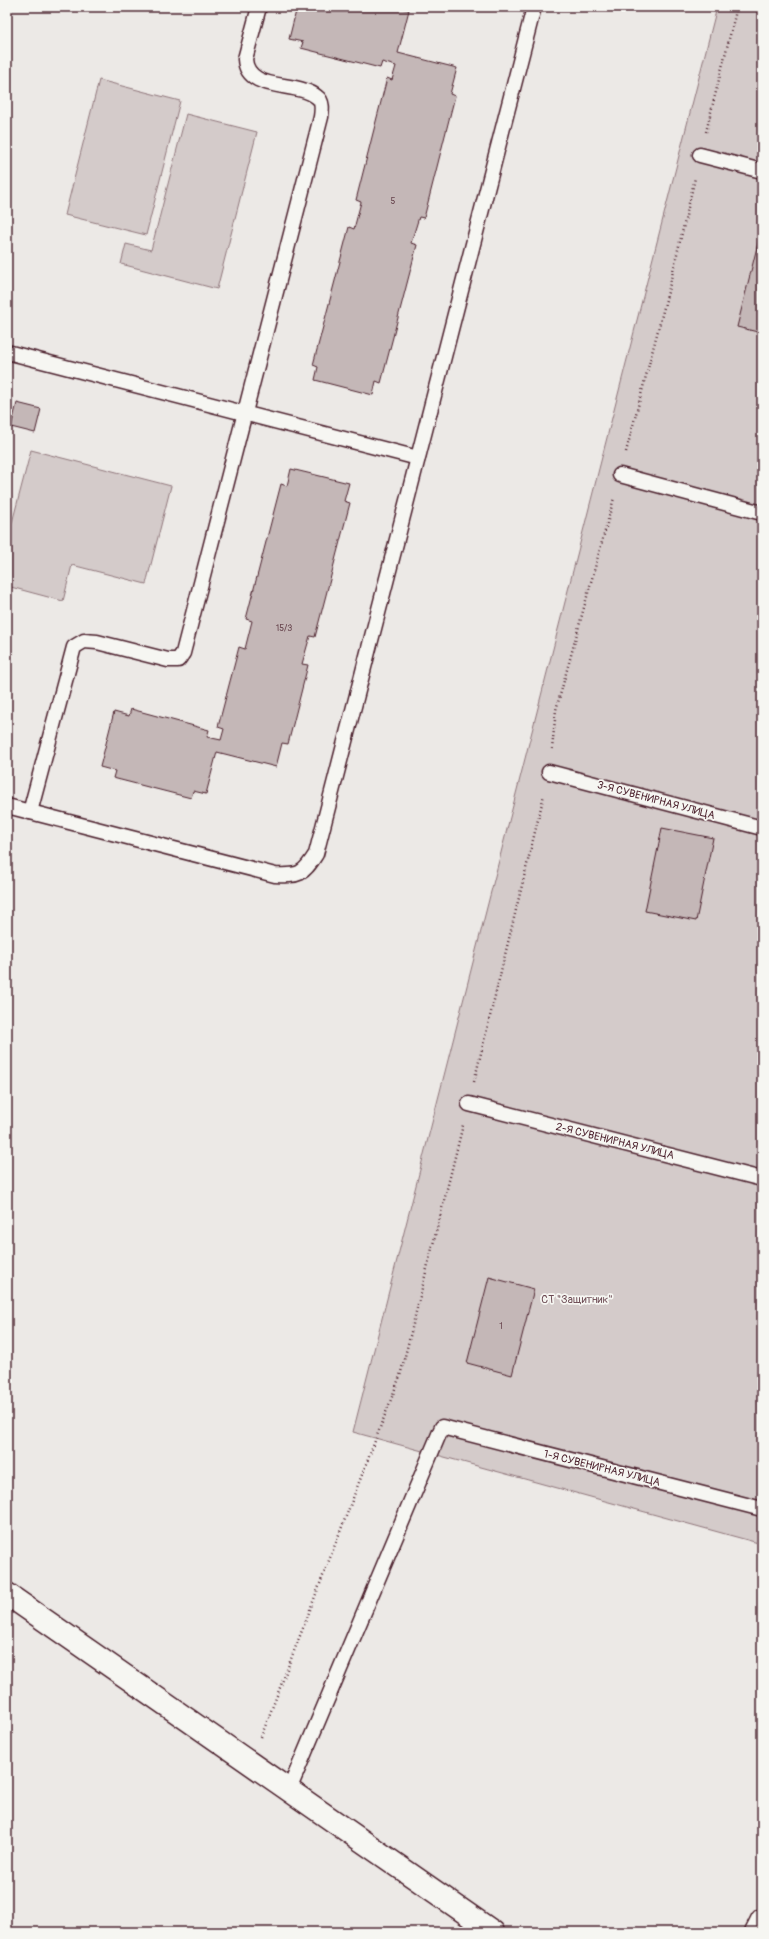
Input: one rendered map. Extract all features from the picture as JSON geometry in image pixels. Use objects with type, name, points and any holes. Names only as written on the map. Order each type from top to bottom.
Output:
[{"type":"street","points":[[7,1594],[493,1932]]},
{"type":"street","points":[[756,1932],[762,1920]]},
{"type":"lane","points":[[30,812],[74,647],[84,642],[97,642],[168,660],[178,660],[183,653],[321,117],[322,107],[318,97],[308,92],[260,80],[250,75],[246,68],[245,59],[259,7]]},
{"type":"lane","points":[[7,806],[275,875],[293,876],[307,869],[316,854],[534,7]]},
{"type":"lane","points":[[700,155],[762,171]]},
{"type":"lane","points":[[7,353],[418,458]]},
{"type":"lane","points":[[620,476],[762,513]]},
{"type":"lane","name":"3-Я СУВЕНИРНАЯ УЛИЦА","points":[[549,772],[762,828]]},
{"type":"lane","name":"2-Я СУВЕНИРНАЯ УЛИЦА","points":[[468,1104],[762,1179]]},
{"type":"lane","name":"1-Я СУВЕНИРНАЯ УЛИЦА","points":[[289,1790],[442,1427],[762,1509]]},
{"type":"path","points":[[250,1763],[400,1376],[549,772],[556,710],[620,476],[668,292],[700,155],[738,7]]},
{"type":"green space","name":"СТ \"Защитник\"","points":[[717,7],[762,7],[762,1544],[353,1432]]},
{"type":"green space","points":[[99,80],[180,101],[146,235],[65,215]]},
{"type":"green space","points":[[186,114],[257,132],[217,289],[121,264],[126,244],[151,250]]},
{"type":"green space","points":[[31,450],[171,486],[146,584],[72,565],[63,601],[7,586],[7,542]]},
{"type":"building","points":[[297,7],[396,7],[409,10],[398,53],[457,68],[450,94],[455,96],[424,218],[419,217],[411,243],[417,245],[381,383],[376,381],[373,395],[315,380],[318,367],[313,365],[349,227],[354,229],[361,202],[356,200],[387,78],[392,80],[396,66],[382,62],[380,68],[301,48],[303,42],[289,39]]},
{"type":"building","points":[[762,227],[762,333],[737,327]]},
{"type":"building","points":[[17,403],[41,409],[35,433],[11,427]]},
{"type":"building","points":[[291,469],[349,483],[344,501],[350,503],[315,637],[310,636],[302,664],[308,665],[288,744],[282,743],[276,767],[217,752],[206,794],[193,791],[191,798],[113,778],[115,771],[100,767],[114,712],[129,716],[131,709],[209,730],[207,737],[221,740],[224,729],[218,727],[239,647],[245,649],[252,621],[246,619],[281,484],[287,486]]},
{"type":"building","points":[[662,828],[713,838],[696,921],[645,911]]},
{"type":"building","points":[[489,1277],[534,1289],[512,1375],[467,1363]]}]
